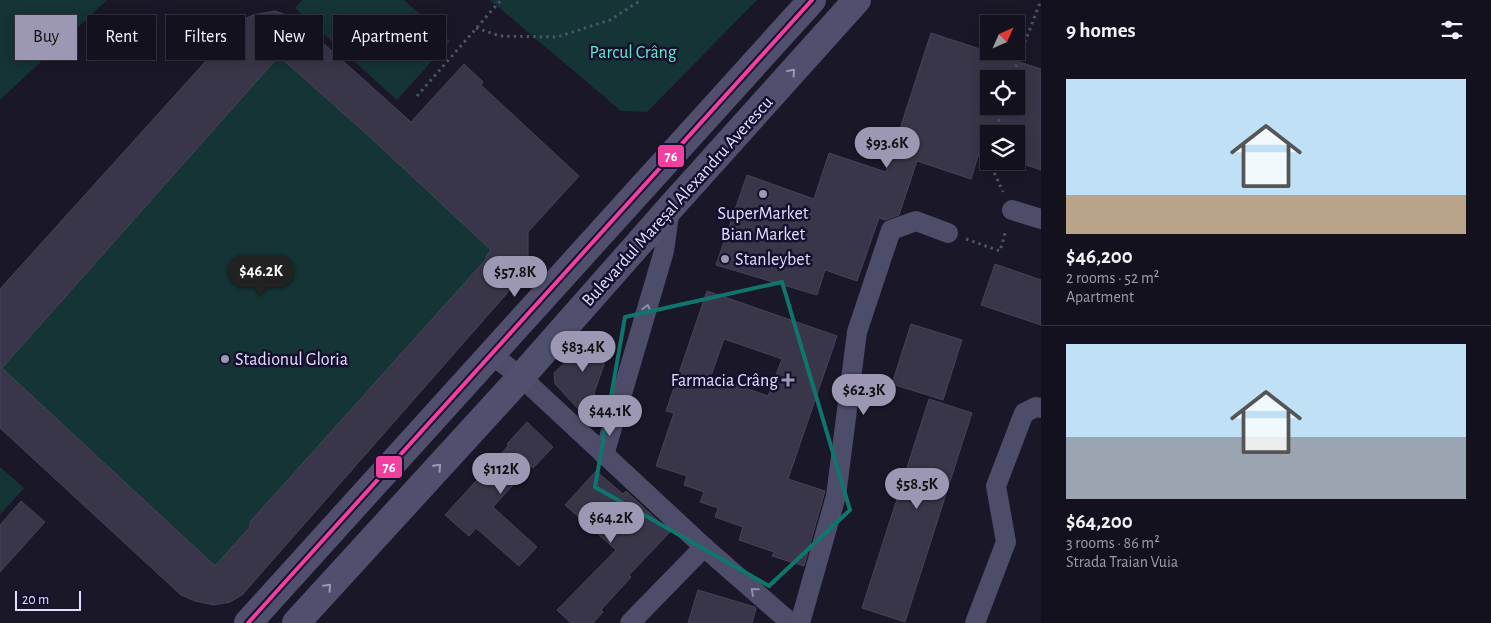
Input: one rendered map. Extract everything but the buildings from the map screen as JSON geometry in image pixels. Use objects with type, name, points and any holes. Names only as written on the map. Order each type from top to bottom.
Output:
[{"type":"main road","name":"Bulevardul Mareșal Alexandru Averescu","points":[[248,623],[812,0]]},
{"type":"main road","name":"Bulevardul Mareșal Alexandru Averescu","points":[[296,623],[521,377],[857,0]]},
{"type":"street","points":[[604,455],[664,251],[670,208]]},
{"type":"street","points":[[1012,210],[1041,219]]},
{"type":"street","points":[[800,623],[836,496],[857,332],[891,230],[916,221],[948,233]]},
{"type":"street","points":[[492,355],[521,377],[704,547],[791,623]]},
{"type":"street","points":[[975,623],[1006,542],[996,486],[1024,414],[1036,407],[1041,408]]},
{"type":"street","points":[[630,623],[704,547]]},
{"type":"path","points":[[417,96],[501,0]]},
{"type":"path","points":[[476,28],[500,36],[557,36],[610,20],[641,0]]},
{"type":"path","points":[[1014,70],[1041,0]]},
{"type":"highlighted area","points":[[782,282],[850,510],[769,586],[595,487],[625,317]]},
{"type":"green space","points":[[0,0],[107,0],[91,15],[87,15],[87,19],[77,28],[77,15],[15,15],[15,60],[43,60],[0,100]]},
{"type":"green space","points":[[302,0],[404,0],[421,15],[333,15],[333,42],[323,33],[323,15],[303,15],[295,8]]},
{"type":"green space","name":"Parcul Crâng","points":[[490,0],[757,0],[647,112],[621,111]]},
{"type":"green space","name":"Stadionul Gloria","points":[[275,11],[286,15],[255,15],[255,60],[323,60],[323,43],[333,52],[333,60],[342,60],[522,222],[527,235],[528,254],[524,274],[242,595],[226,602],[212,604],[181,595],[0,428],[0,289],[207,60],[245,60],[245,19],[253,15]]},
{"type":"green space","points":[[446,37],[450,41],[446,45]]},
{"type":"green space","points":[[353,60],[433,60],[397,100]]},
{"type":"green space","points":[[0,467],[24,488],[0,515]]},
{"type":"transit line","name":"76","points":[[248,623],[812,0]]},
{"type":"place","name":"SuperMarket Bian Market","points":[[763,194]]},
{"type":"place","name":"Stanleybet","points":[[725,259]]},
{"type":"place","name":"Stadionul Gloria","points":[[225,359]]},
{"type":"place","name":"Farmacia Crâng","points":[[788,380]]}]
